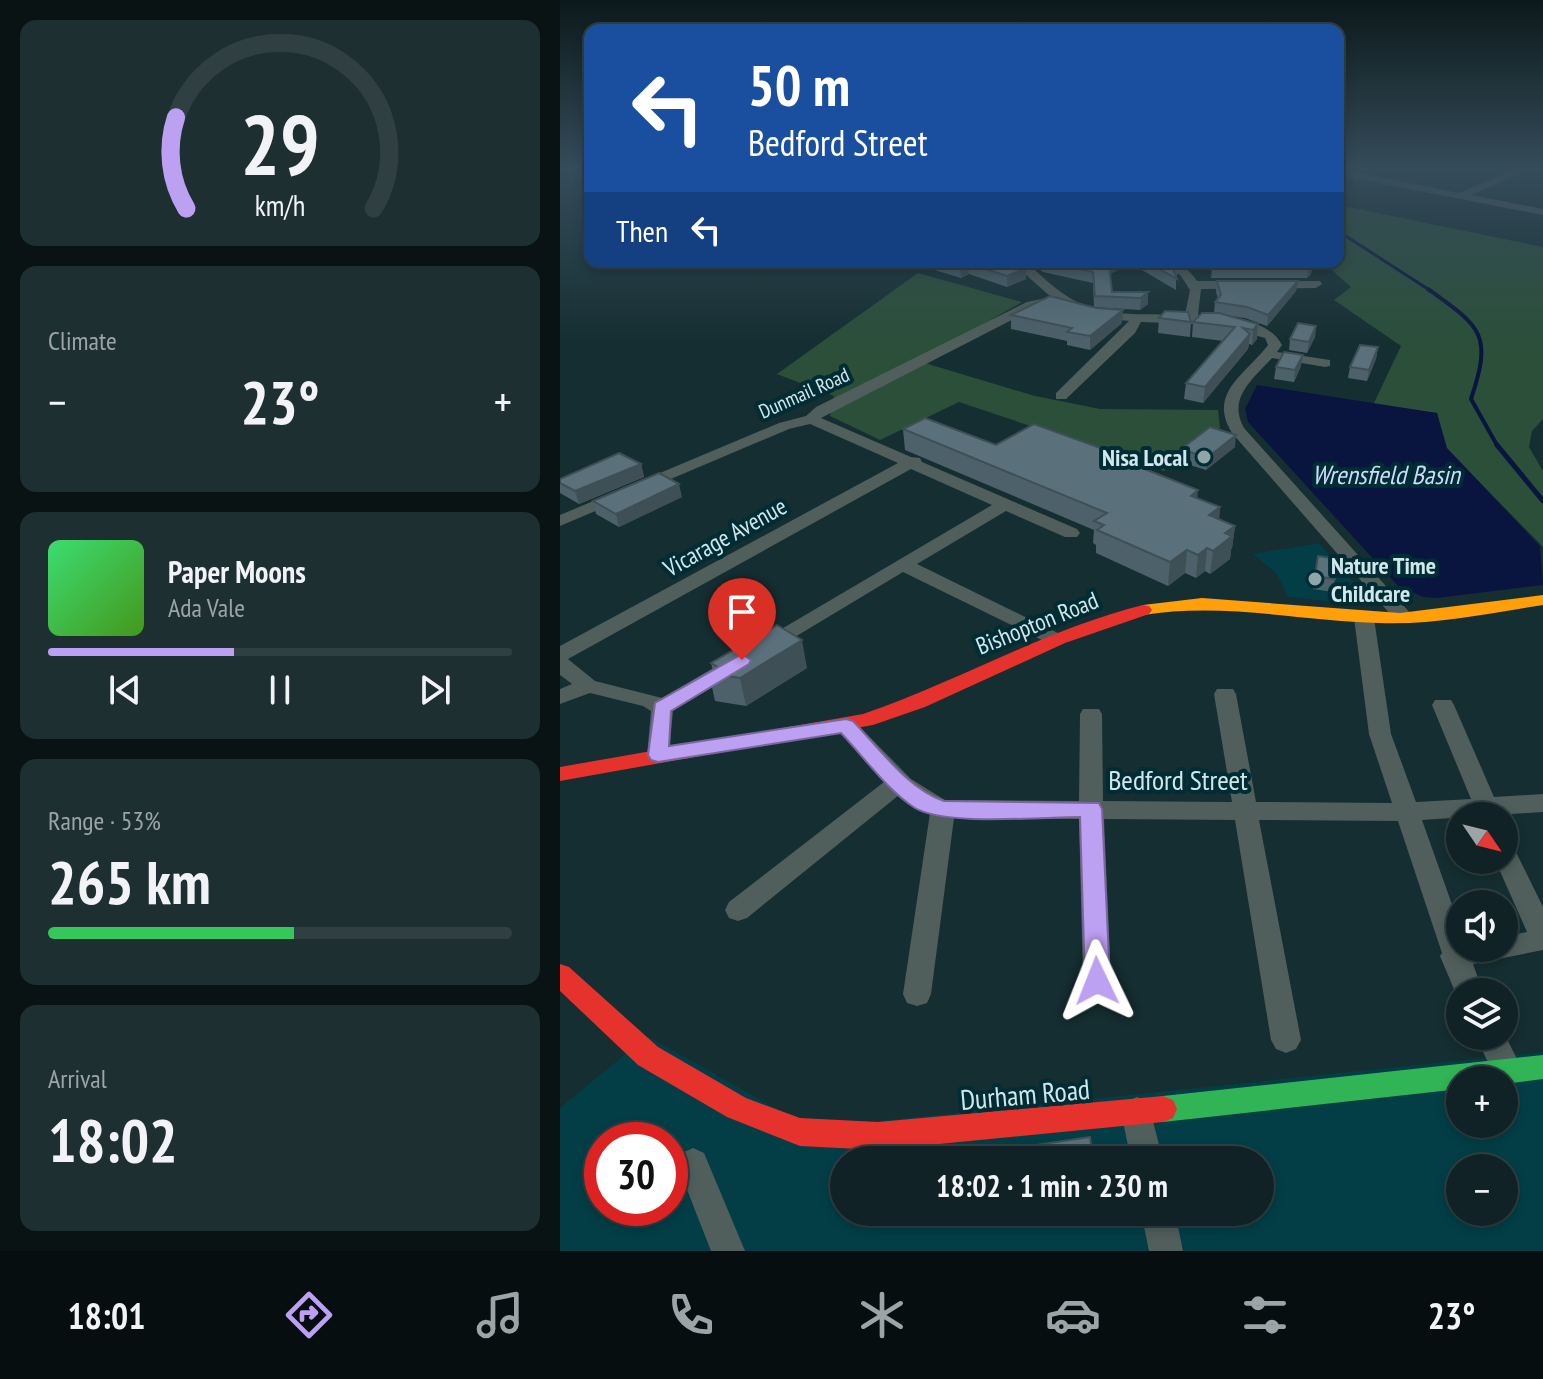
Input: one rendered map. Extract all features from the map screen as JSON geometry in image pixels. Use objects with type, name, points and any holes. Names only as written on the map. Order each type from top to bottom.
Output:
[{"type":"street","points":[[1028,268],[1063,298],[1087,313],[1170,320],[1191,317],[1264,332],[1274,340],[1275,345],[1269,354],[1230,399],[1229,418],[1404,618]]},
{"type":"street","points":[[1176,268],[1186,274],[1193,285],[1196,296],[1191,317]]},
{"type":"street","points":[[1193,285],[1316,284]]},
{"type":"street","name":"Dunmail Road","points":[[564,524],[784,426],[811,419],[821,410],[1031,305],[1063,298]]},
{"type":"street","points":[[1043,392],[1068,398],[1130,330],[1137,318]]},
{"type":"street","points":[[1269,354],[1325,363]]},
{"type":"street","points":[[811,419],[914,461],[1071,533]]},
{"type":"street","name":"Vicarage Avenue","points":[[560,655],[914,461]]},
{"type":"street","points":[[662,708],[1005,504]]},
{"type":"street","points":[[903,565],[1055,639]]},
{"type":"street","name":"Bishopton Road","points":[[560,774],[658,755],[846,726],[896,710],[1055,639],[1131,611],[1174,604],[1228,602],[1364,618],[1404,618],[1543,600]]},
{"type":"street","points":[[1364,618],[1379,729],[1446,932]]},
{"type":"street","points":[[560,664],[588,686],[650,700],[662,708]]},
{"type":"street","points":[[560,697],[588,686]]},
{"type":"street","points":[[1225,694],[1248,809],[1286,1040]]},
{"type":"street","points":[[1443,705],[1484,802]]},
{"type":"street","points":[[658,755],[662,708]]},
{"type":"street","points":[[1091,714],[1097,981]]},
{"type":"street","name":"Bedford Street","points":[[846,726],[924,803],[943,809],[1446,810]]},
{"type":"street","points":[[738,910],[900,782]]},
{"type":"street","name":"Bedford Street","points":[[1518,805],[1543,803]]},
{"type":"street","points":[[917,994],[943,809]]},
{"type":"street","points":[[1514,874],[1541,937],[1535,942],[1518,945]]},
{"type":"street","name":"Durham Road","points":[[560,975],[648,1056],[737,1108],[800,1132],[878,1136],[1137,1112],[1446,1078]]},
{"type":"street","name":"Durham Road","points":[[1518,1070],[1543,1067]]},
{"type":"street","points":[[1137,1112],[1144,1146]]},
{"type":"street","points":[[693,1164],[728,1251]]},
{"type":"street","points":[[1161,1226],[1166,1251]]},
{"type":"shaded area","name":"Nature Time Childcare","points":[[1319,543],[1360,590],[1361,596],[1356,598],[1359,600],[1345,603],[1288,597],[1276,573],[1253,554]]},
{"type":"shaded area","points":[[647,1036],[811,1128],[1543,1052],[1543,1251],[560,1251],[560,1108]]},
{"type":"green space","points":[[1344,227],[1447,227],[1543,247],[1543,419],[1532,431],[1529,447],[1543,471],[1543,547],[1446,448],[1437,413],[1373,405],[1401,346],[1334,300],[1351,287],[1330,268],[1344,268]]},
{"type":"green space","points":[[918,273],[1022,302],[918,361],[1035,396],[1100,409],[1218,410],[1220,428],[1164,471],[959,402],[880,440],[830,416],[834,396],[777,374]]},
{"type":"water","name":"Wrensfield Basin","points":[[1257,385],[1437,413],[1447,448],[1540,546],[1543,585],[1437,598],[1423,597],[1398,586],[1248,422],[1245,409]]},
{"type":"building","points":[[983,268],[1026,268],[1007,276]]},
{"type":"building","points":[[1074,268],[1109,268],[1112,292],[1148,292],[1141,298],[1095,296],[1093,272]]},
{"type":"building","points":[[1158,268],[1173,268],[1177,279]]},
{"type":"building","points":[[1217,281],[1298,281],[1268,315],[1247,307],[1215,302],[1221,295]]},
{"type":"building","points":[[1050,296],[1096,308],[1123,310],[1090,336],[1067,332],[1072,328],[1011,315]]},
{"type":"building","points":[[1165,311],[1188,312],[1191,322],[1159,318]]},
{"type":"building","points":[[1202,313],[1219,313],[1258,324],[1253,330],[1243,328],[1250,334],[1205,387],[1186,383],[1235,327],[1193,322]]},
{"type":"building","points":[[1298,323],[1316,326],[1309,342],[1290,339]]},
{"type":"building","points":[[1360,345],[1378,347],[1369,370],[1350,367]]},
{"type":"building","points":[[1284,352],[1303,355],[1295,370],[1276,367]]},
{"type":"building","points":[[925,418],[996,445],[1034,424],[1142,463],[1137,466],[1198,490],[1191,496],[1220,507],[1209,515],[1235,526],[1225,533],[1232,536],[1213,551],[1207,548],[1198,555],[1187,550],[1170,562],[1097,530],[1104,525],[1094,521],[1107,513],[903,429]]},
{"type":"building","points":[[1210,427],[1236,435],[1207,458],[1181,449]]},
{"type":"building","points":[[619,453],[641,464],[575,491],[560,483],[560,479]]},
{"type":"building","points":[[659,473],[679,484],[616,514],[593,501]]},
{"type":"building","points":[[1318,556],[1338,559],[1335,579],[1315,576]]},
{"type":"building","points":[[777,625],[802,640],[740,678],[709,673],[718,667],[711,663]]},
{"type":"building","points":[[1090,1137],[1091,1146],[1036,1146]]},
{"type":"waterway","points":[[1344,235],[1429,289]]},
{"type":"waterway","points":[[1429,289],[1460,313],[1478,334],[1481,360],[1471,399],[1498,447]]},
{"type":"waterway","points":[[1497,445],[1543,501]]},
{"type":"traffic: fast","points":[[1163,1109],[1543,1067]]},
{"type":"traffic: slow","points":[[1143,610],[1202,603],[1400,618],[1543,600]]},
{"type":"traffic: jam","points":[[560,774],[866,720],[918,702],[1059,639],[1143,610]]},
{"type":"traffic: jam","points":[[560,975],[648,1056],[737,1108],[800,1132],[878,1136],[1163,1109]]},
{"type":"place","name":"Nisa Local","points":[[1204,457]]},
{"type":"place","name":"Nature Time Childcare","points":[[1315,579]]},
{"type":"route","points":[[742,660],[662,708],[658,755],[846,726],[924,803],[943,809],[1091,809],[1097,981]]}]
